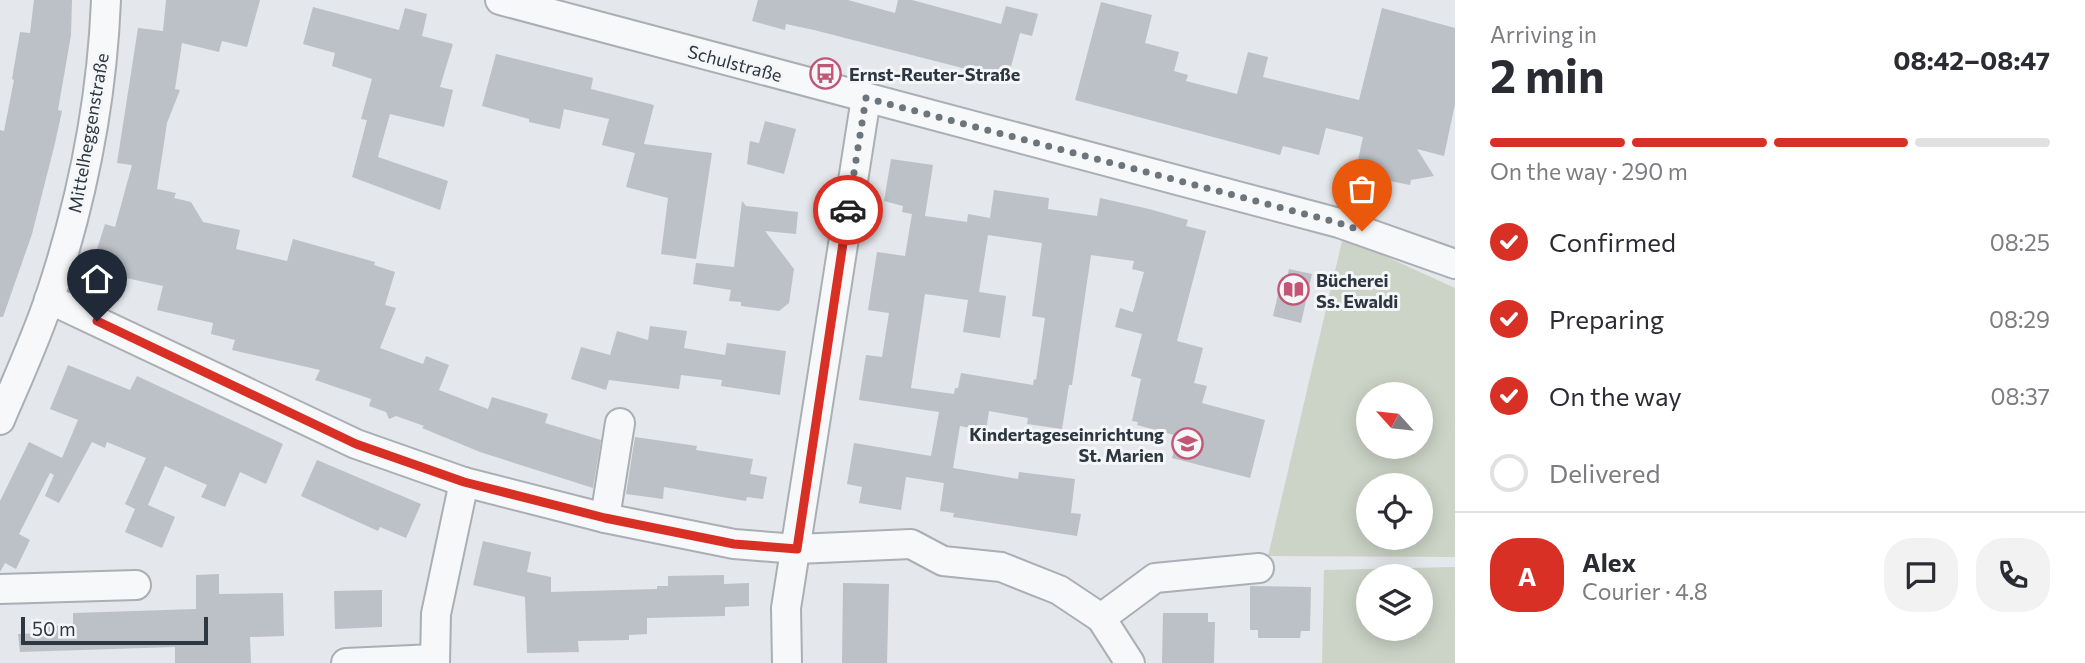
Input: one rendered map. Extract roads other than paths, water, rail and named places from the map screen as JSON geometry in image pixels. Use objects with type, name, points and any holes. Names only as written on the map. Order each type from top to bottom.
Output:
[{"type":"street","name":"Mittelheggenstraße","points":[[0,420],[49,299],[80,196],[103,61],[106,0]]},
{"type":"street","name":"Schulstraße","points":[[500,0],[1339,223],[1455,264]]},
{"type":"street","points":[[787,663],[786,608],[866,98]]},
{"type":"street","points":[[49,299],[356,444],[464,482],[605,518],[734,544],[797,549],[911,544],[943,561],[1001,567],[1059,590],[1101,618],[1130,663]]},
{"type":"street","points":[[605,518],[620,423]]},
{"type":"street","points":[[346,663],[435,661],[436,614],[464,482]]},
{"type":"street","points":[[1101,618],[1155,578],[1259,568]]},
{"type":"street","points":[[0,589],[136,586]]},
{"type":"place","name":"Ernst-Reuter-Straße","points":[[826,74]]},
{"type":"place","name":"Bücherei Ss. Ewaldi","points":[[1293,290]]},
{"type":"place","name":"Kindertageseinrichtung St. Marien","points":[[1187,444]]}]
